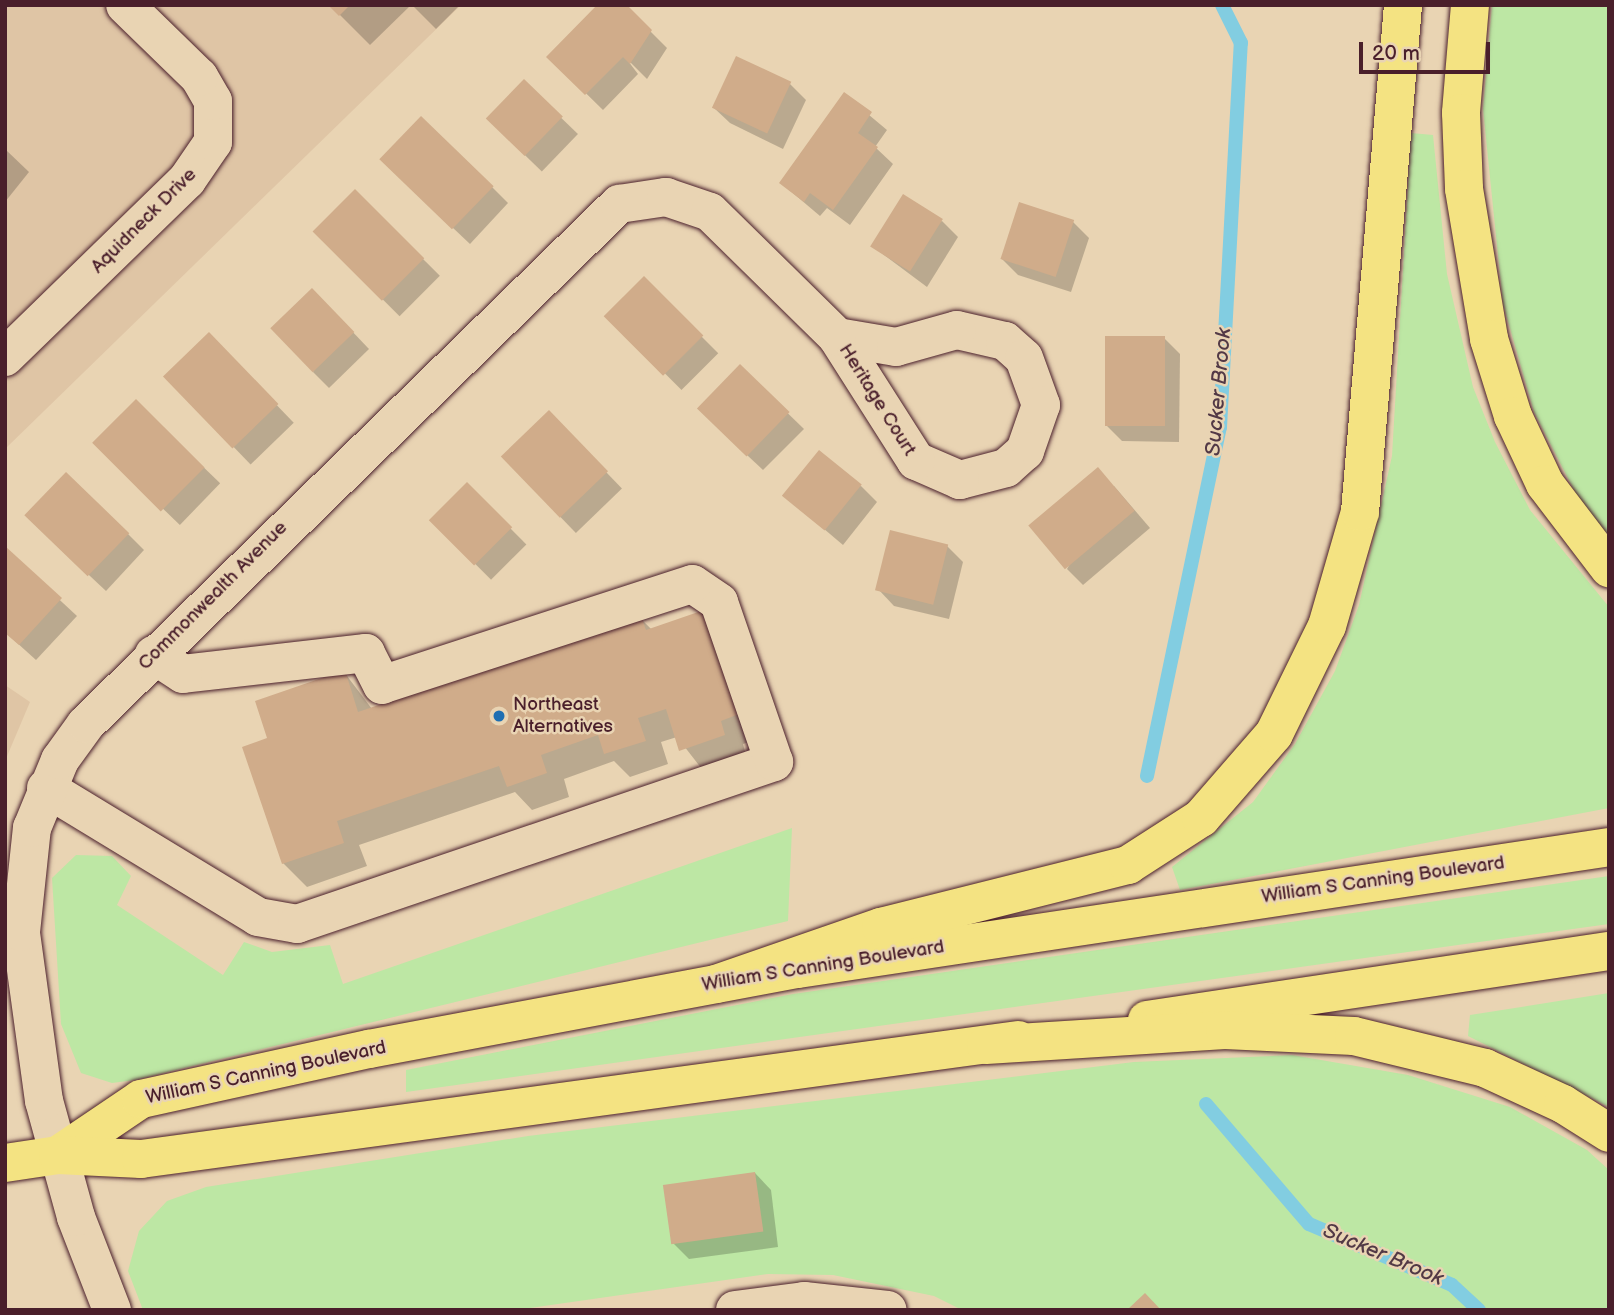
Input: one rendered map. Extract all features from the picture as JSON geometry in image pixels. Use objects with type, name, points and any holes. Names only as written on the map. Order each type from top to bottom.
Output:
[{"type":"main road","points":[[716,984],[881,927],[1128,865],[1200,818],[1266,745],[1324,635],[1360,512],[1402,5]]},
{"type":"main road","points":[[1470,5],[1461,113],[1464,189],[1489,340],[1513,416],[1545,484],[1609,568]]},
{"type":"main road","name":"William S Canning Boulevard","points":[[58,1155],[117,1112],[168,1091],[716,984],[1609,847]]},
{"type":"main road","name":"William S Canning Boulevard","points":[[5,1163],[58,1155],[141,1158],[986,1045],[1609,951]]},
{"type":"main road","points":[[986,1045],[1225,1030],[1345,1035],[1485,1068],[1563,1104],[1609,1133]]},
{"type":"street","name":"Aquidneck Drive","points":[[5,357],[187,180],[213,142],[213,101],[199,77],[125,5]]},
{"type":"street","name":"Commonwealth Avenue","points":[[112,1310],[58,1155],[27,1002],[13,897],[46,788],[86,724],[595,221],[634,199],[681,199]]},
{"type":"street","name":"Heritage Court","points":[[681,199],[723,223],[837,337],[901,443],[937,474],[960,480],[1006,468],[1036,430],[1036,380],[1005,341],[957,330],[896,347],[837,337]]},
{"type":"street","points":[[46,788],[248,911],[296,925],[774,762],[719,602],[692,584],[382,685],[366,653],[183,674],[154,655]]},
{"type":"street","points":[[735,1310],[804,1301],[888,1310]]},
{"type":"shaded area","points":[[5,5],[461,5],[5,449]]},
{"type":"shaded area","points":[[5,685],[30,702],[5,761]]},
{"type":"green space","points":[[1492,5],[1609,5],[1609,539],[1578,498],[1534,412],[1503,304],[1483,109]]},
{"type":"green space","points":[[1411,133],[1433,135],[1447,274],[1473,387],[1495,442],[1530,510],[1609,607],[1609,808],[1180,890],[1172,867],[1253,802],[1295,744],[1335,671],[1359,605],[1392,456]]},
{"type":"green space","points":[[792,828],[788,921],[135,1080],[112,1083],[81,1073],[61,1024],[52,878],[76,855],[112,856],[131,876],[117,905],[223,975],[244,942],[272,952],[330,945],[343,984]]},
{"type":"green space","points":[[1609,876],[1609,924],[406,1092],[406,1070],[793,994]]},
{"type":"green space","points":[[1609,993],[1609,1107],[1468,1036],[1470,1015]]},
{"type":"green space","points":[[1292,1055],[1408,1075],[1510,1107],[1587,1150],[1609,1170],[1609,1310],[962,1310],[934,1296],[833,1275],[768,1274],[516,1310],[143,1310],[128,1271],[139,1231],[167,1201],[206,1187],[528,1136],[1134,1062]]},
{"type":"building","points":[[328,5],[350,5],[339,16]]},
{"type":"building","points":[[597,5],[627,5],[652,30],[630,64],[623,57],[585,95],[546,57]]},
{"type":"building","points":[[736,56],[791,82],[767,133],[712,108]]},
{"type":"building","points":[[524,79],[563,117],[525,156],[486,119]]},
{"type":"building","points":[[844,92],[872,112],[858,133],[878,147],[833,210],[810,193],[804,202],[779,183]]},
{"type":"building","points":[[421,116],[494,186],[452,229],[379,159]]},
{"type":"building","points":[[355,189],[424,258],[382,301],[313,231]]},
{"type":"building","points":[[903,194],[943,219],[910,271],[870,247]]},
{"type":"building","points":[[1019,202],[1074,220],[1056,277],[1000,259]]},
{"type":"building","points":[[644,276],[703,335],[663,376],[604,316]]},
{"type":"building","points":[[312,288],[354,332],[313,372],[270,328]]},
{"type":"building","points":[[209,332],[278,404],[232,448],[163,376]]},
{"type":"building","points":[[1105,336],[1165,336],[1165,426],[1105,426]]},
{"type":"building","points":[[740,364],[790,412],[747,457],[697,409]]},
{"type":"building","points":[[136,399],[205,468],[161,511],[92,443]]},
{"type":"building","points":[[549,410],[608,471],[560,518],[501,457]]},
{"type":"building","points":[[819,450],[862,485],[825,530],[782,496]]},
{"type":"building","points":[[1098,467],[1135,511],[1065,569],[1028,525]]},
{"type":"building","points":[[66,472],[129,533],[88,576],[24,515]]},
{"type":"building","points":[[467,482],[512,527],[474,565],[429,520]]},
{"type":"building","points":[[890,530],[948,545],[933,605],[875,590]]},
{"type":"building","points":[[5,546],[62,598],[19,645],[5,633]]},
{"type":"building","points":[[704,610],[739,714],[721,721],[725,735],[679,751],[666,709],[638,718],[646,741],[604,754],[598,735],[541,755],[547,773],[507,787],[499,766],[337,821],[344,843],[282,864],[242,747],[267,738],[255,701],[345,670],[358,712],[641,616],[646,630]]},
{"type":"building","points":[[755,1172],[763,1231],[671,1244],[663,1185]]},
{"type":"building","points":[[1145,1293],[1161,1310],[1127,1310]]},
{"type":"waterway","name":"Sucker Brook","points":[[1147,776],[1220,427],[1241,43],[1222,5]]},
{"type":"waterway","name":"Sucker Brook","points":[[1206,1104],[1309,1224],[1452,1285],[1479,1310]]},
{"type":"place","name":"Northeast Alternatives","points":[[499,716]]}]
